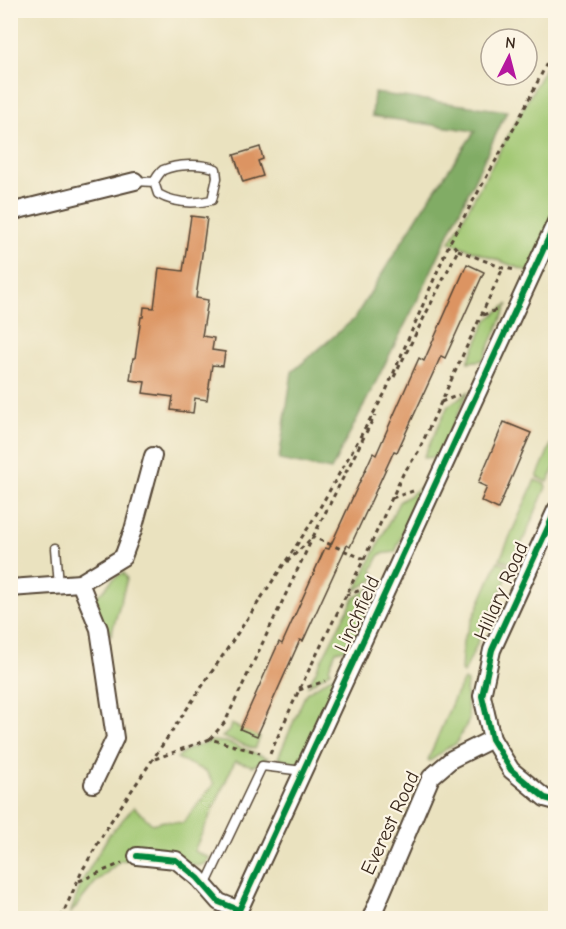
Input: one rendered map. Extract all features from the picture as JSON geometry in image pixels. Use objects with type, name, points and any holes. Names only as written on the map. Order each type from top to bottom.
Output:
[{"type":"street","points":[[10,212],[135,181]]},
{"type":"street","name":"Linchfield","points":[[137,856],[176,860],[198,878],[219,902],[239,910],[555,222]]},
{"type":"street","points":[[10,588],[80,583],[123,557],[134,530],[153,456]]},
{"type":"street","name":"Hillary Road","points":[[555,510],[492,650],[482,696],[492,739],[511,770],[545,798],[555,801]]},
{"type":"street","points":[[80,583],[99,629],[115,738],[93,784]]},
{"type":"street","name":"Everest Road","points":[[371,918],[431,777],[452,759],[492,739]]},
{"type":"lane","points":[[190,165],[210,166],[216,169],[217,178],[212,200],[201,202],[169,200],[158,194],[154,182],[162,171],[172,168],[190,165]]},
{"type":"lane","points":[[135,181],[154,182]]},
{"type":"lane","points":[[56,548],[59,585]]},
{"type":"lane","points":[[205,886],[262,766],[303,771]]},
{"type":"path","points":[[61,918],[82,871],[109,824],[310,525],[385,393],[450,242],[518,122],[555,45]]},
{"type":"path","points":[[450,242],[458,250],[503,267],[532,273]]},
{"type":"path","points":[[153,759],[210,739],[225,722],[313,537],[458,250]]},
{"type":"path","points":[[210,739],[269,756],[298,690],[364,560],[403,474],[418,452],[503,267]]},
{"type":"path","points":[[281,568],[313,537]]},
{"type":"path","points":[[313,537],[364,560]]},
{"type":"path","points":[[298,690],[348,674]]},
{"type":"path","points":[[77,882],[137,856]]},
{"type":"green space","points":[[555,50],[555,213],[532,273],[450,242],[535,87],[539,87],[539,79]]},
{"type":"green space","points":[[374,93],[507,111],[416,303],[331,470],[279,460],[292,372],[354,319],[426,203],[475,131],[372,116]]},
{"type":"green space","points":[[508,304],[483,360],[468,362],[487,320]]},
{"type":"green space","points":[[468,392],[438,457],[423,458],[448,406]]},
{"type":"green space","points":[[555,435],[555,466],[548,482],[537,477]]},
{"type":"green space","points":[[535,480],[545,484],[546,487],[513,564],[500,559]]},
{"type":"green space","points":[[422,487],[395,552],[380,554],[372,570],[376,578],[356,590],[399,502]]},
{"type":"green space","points":[[498,561],[511,568],[464,673],[461,671],[463,641]]},
{"type":"green space","points":[[124,573],[127,579],[111,635],[89,598],[99,594],[112,580]]},
{"type":"green space","points":[[381,582],[353,647],[336,651],[329,668],[331,671],[308,686],[354,598]]},
{"type":"green space","points":[[334,675],[337,681],[301,760],[294,765],[278,758],[306,693]]},
{"type":"green space","points":[[464,680],[467,682],[469,720],[456,744],[430,761],[428,760],[454,698]]},
{"type":"green space","points":[[231,724],[260,737],[255,749],[222,737],[229,731]]},
{"type":"green space","points":[[211,741],[226,742],[268,758],[253,766],[235,761],[194,851],[210,858],[205,864],[198,866],[155,856],[120,861],[95,883],[70,914],[82,881],[109,835],[134,807],[152,824],[164,821],[183,823],[214,784],[207,772],[177,758],[186,750]]},
{"type":"building","points":[[260,147],[263,159],[258,161],[263,176],[243,182],[234,155]]},
{"type":"building","points":[[191,216],[207,218],[196,298],[208,300],[202,336],[214,338],[212,350],[225,352],[223,366],[212,365],[207,400],[195,398],[193,413],[171,410],[173,397],[143,393],[145,382],[130,380],[144,307],[154,308],[159,268],[183,271]]},
{"type":"building","points":[[467,264],[484,272],[445,358],[441,356],[350,547],[347,545],[303,641],[300,640],[257,736],[240,729],[279,642],[282,644],[325,548],[329,549],[373,453],[376,455],[419,358],[424,361]]},
{"type":"building","points":[[504,422],[531,433],[498,509],[481,501],[487,487],[478,483]]},
{"type":"cycle path","points":[[137,856],[176,860],[198,878],[219,902],[239,910],[556,222]]},
{"type":"cycle path","points":[[556,510],[492,650],[482,696],[492,739],[511,770],[545,798],[556,801]]}]
